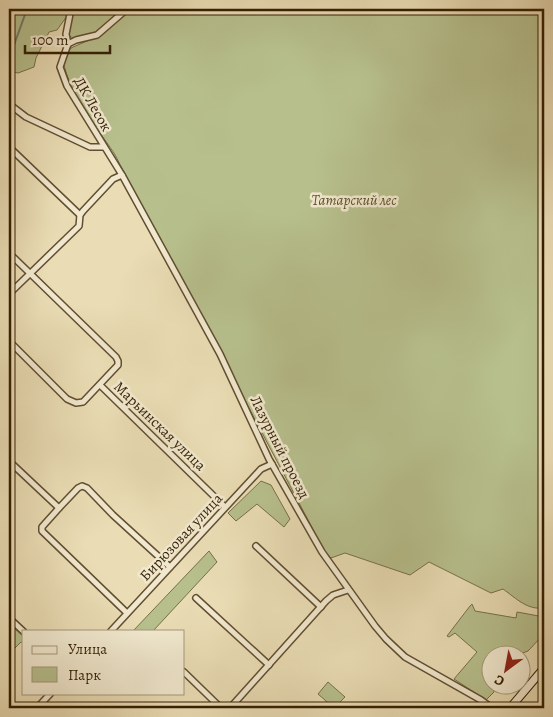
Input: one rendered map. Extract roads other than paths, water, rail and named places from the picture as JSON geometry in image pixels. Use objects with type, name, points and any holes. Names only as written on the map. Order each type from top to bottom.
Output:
[{"type":"main road","points":[[510,708],[544,668]]},
{"type":"street","name":"ДК Лесок","points":[[71,9],[66,34],[68,44],[60,67],[67,86],[104,147]]},
{"type":"street","points":[[68,44],[97,35],[127,9]]},
{"type":"street","points":[[9,104],[26,117],[90,147],[104,147]]},
{"type":"street","points":[[9,146],[80,215]]},
{"type":"street","name":"Лазурный проезд","points":[[104,147],[122,175],[220,354],[272,464],[322,552],[348,590],[396,649],[411,660],[492,708]]},
{"type":"street","points":[[9,294],[79,226],[80,215],[113,179],[122,175]]},
{"type":"street","name":"Марьинская улица","points":[[9,253],[116,357],[118,365],[83,402],[76,404],[9,341]]},
{"type":"street","name":"Марьинская улица","points":[[100,384],[225,507]]},
{"type":"street","points":[[9,461],[59,508]]},
{"type":"street","name":"Бирюзовая улица","points":[[112,630],[261,469],[272,464]]},
{"type":"street","points":[[127,613],[42,531],[42,527],[59,508],[78,488],[82,486],[87,488],[113,515],[170,567]]},
{"type":"street","points":[[256,546],[321,607]]},
{"type":"street","points":[[230,708],[333,595],[348,590]]},
{"type":"street","points":[[196,598],[269,665]]},
{"type":"street","points":[[9,618],[22,630]]},
{"type":"street","points":[[185,673],[221,708]]},
{"type":"street","points":[[37,708],[50,694]]},
{"type":"waterway","points":[[14,45],[27,9]]},
{"type":"park label","name":"Татарский лес","points":[[354,200]]}]
